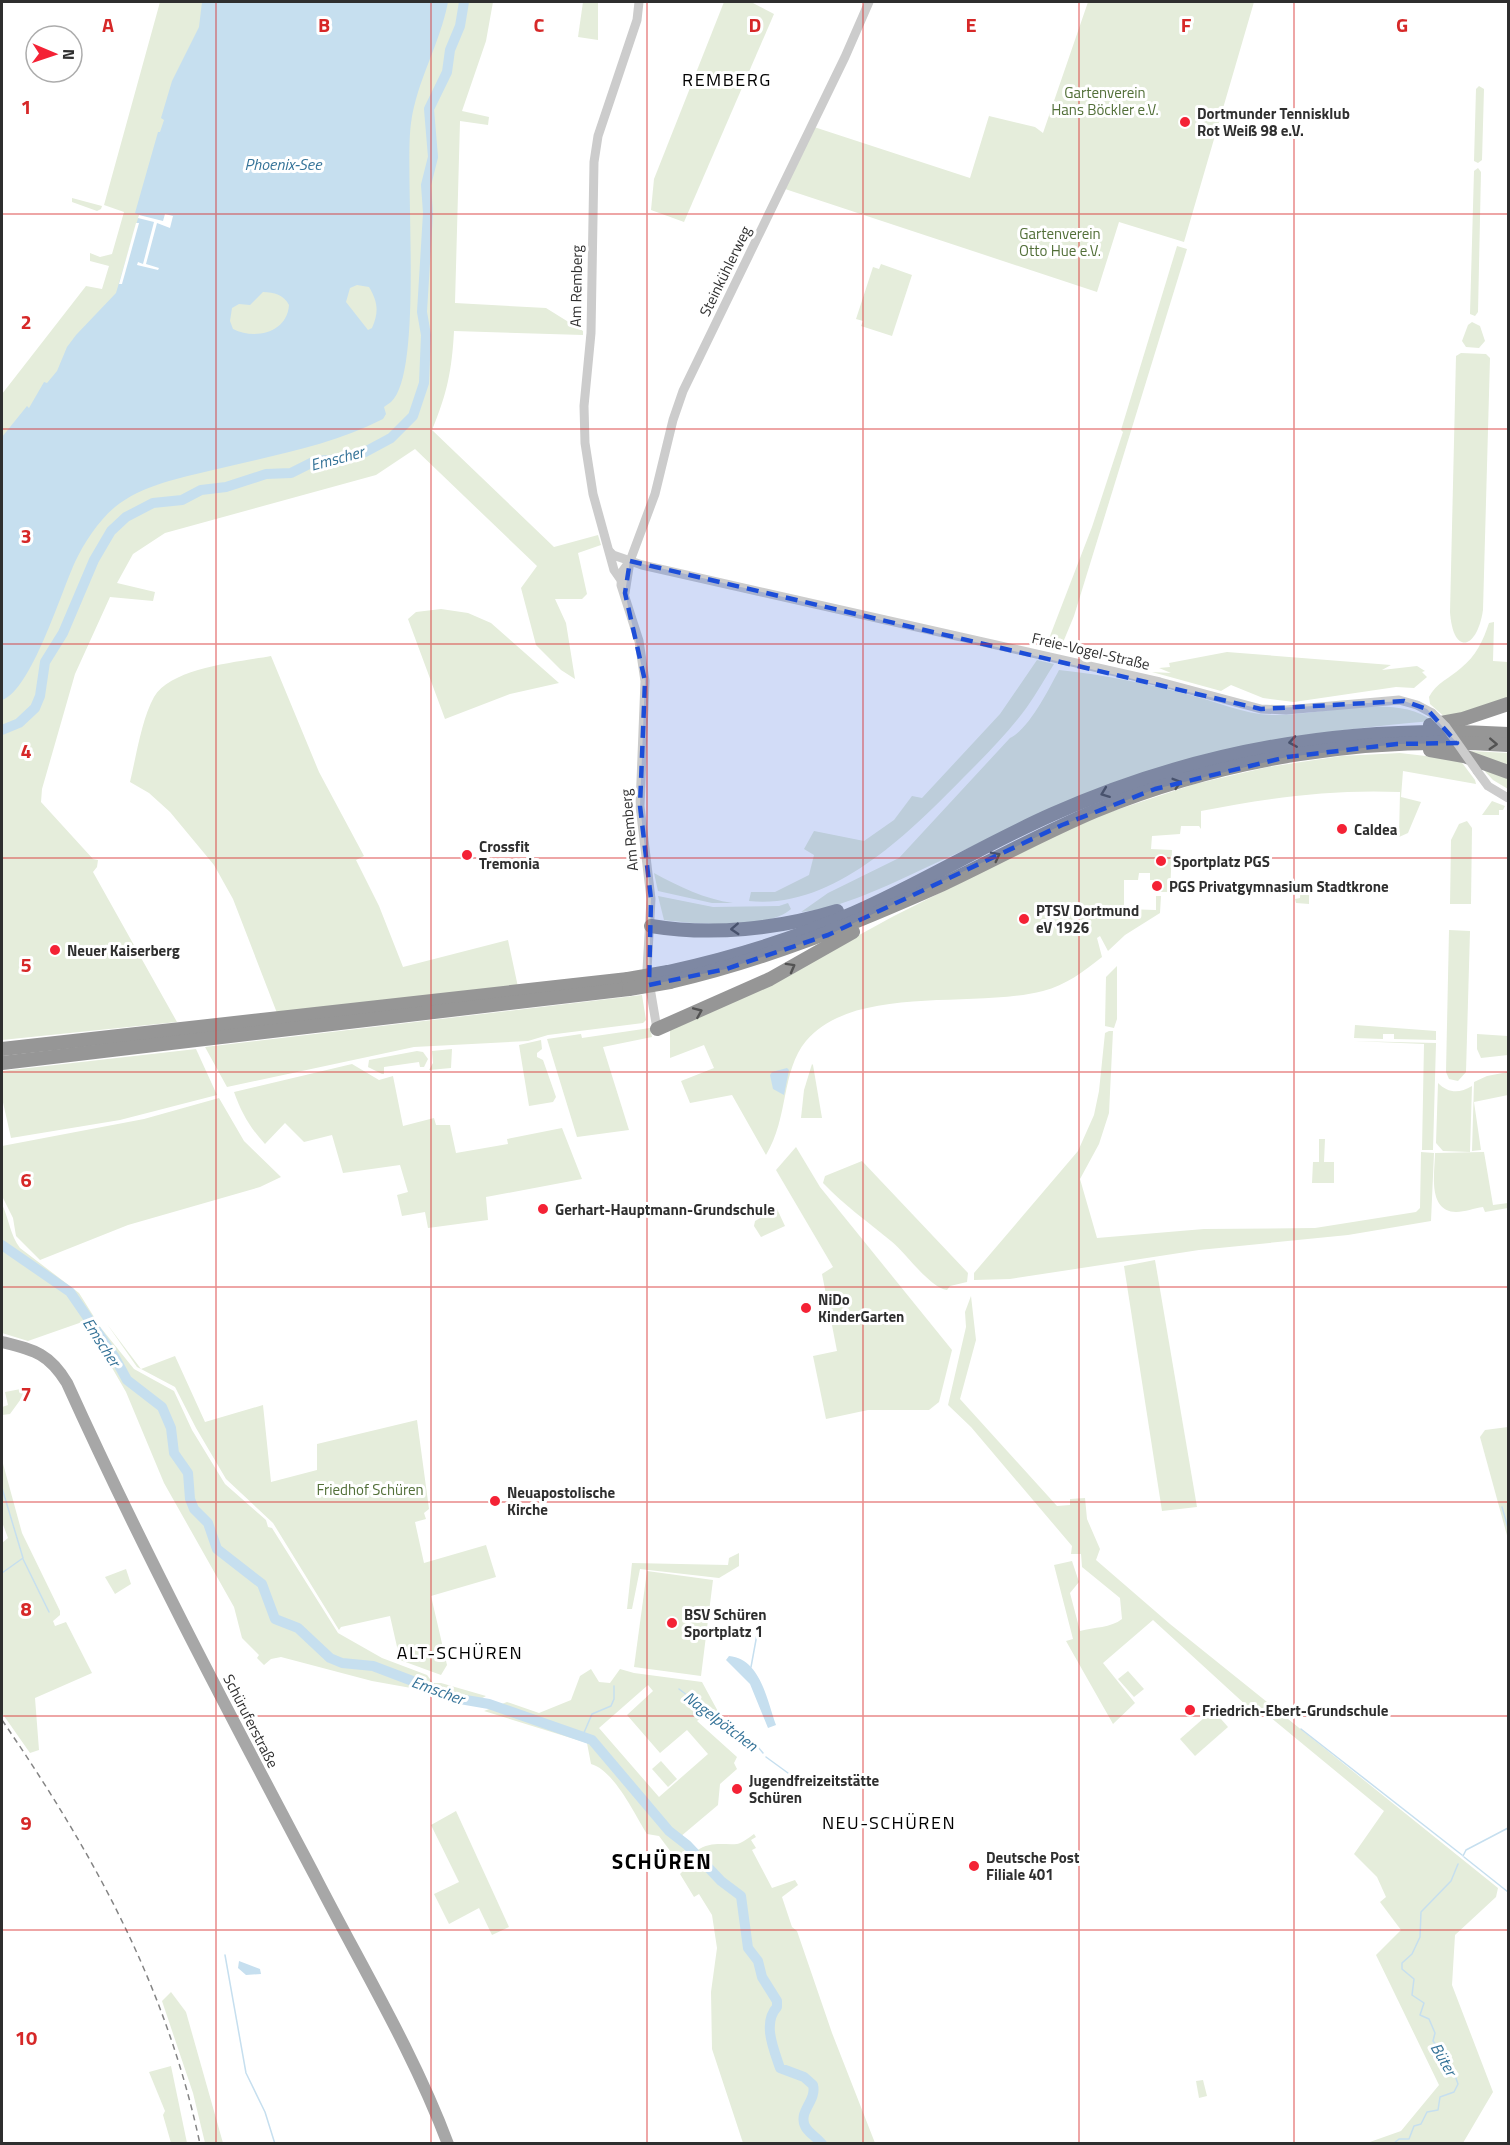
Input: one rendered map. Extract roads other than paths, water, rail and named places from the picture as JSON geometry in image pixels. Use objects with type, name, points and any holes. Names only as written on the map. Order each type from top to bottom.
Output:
[{"type":"highway","points":[[1351,735],[1367,729],[1451,722],[1509,704]]},
{"type":"highway","points":[[669,977],[802,934],[854,913],[1052,814],[1125,785],[1238,752],[1351,735],[1426,731],[1509,734]]},
{"type":"highway","points":[[2,1063],[206,1033],[628,984],[726,969],[794,947],[944,883],[1070,822],[1155,789],[1239,766],[1359,748],[1436,743],[1509,746]]},
{"type":"highway","points":[[1359,748],[1437,751],[1464,756],[1509,772]]},
{"type":"highway","points":[[657,1029],[770,979],[944,883]]},
{"type":"highway","points":[[651,926],[711,930],[782,924],[841,910],[912,884]]},
{"type":"highway","points":[[2,1049],[183,1036]]},
{"type":"main road","name":"Schüruferstraße","points":[[2,1342],[39,1352],[55,1364],[67,1383],[151,1561],[387,2014],[434,2108],[448,2144]]},
{"type":"street","name":"Am Remberg","points":[[639,2],[637,21],[601,126],[594,162],[591,333],[584,425],[589,477],[614,570],[621,580],[639,641],[645,681],[639,791],[651,926],[647,970],[657,1029]]},
{"type":"street","name":"Steinkühlerweg","points":[[630,561],[655,494],[673,420],[683,391],[845,57],[869,2]]},
{"type":"street","points":[[610,552],[630,561],[625,566],[621,580]]},
{"type":"street","name":"Am Remberg","points":[[625,593],[630,561]]},
{"type":"street","name":"Freie-Vogel-Straße","points":[[630,561],[1195,690],[1261,709],[1286,710],[1399,700],[1417,705],[1432,713],[1446,727],[1488,786],[1509,798]]},
{"type":"water","name":"Phoenix-See","points":[[202,2],[448,2],[440,33],[418,92],[411,123],[409,148],[410,314],[407,353],[401,384],[391,402],[384,407],[386,414],[383,419],[363,428],[300,449],[162,483],[137,493],[115,507],[98,525],[79,555],[44,639],[24,679],[13,693],[2,700],[2,437],[27,406],[29,408],[44,382],[47,383],[57,371],[67,347],[76,335],[116,293],[139,215],[135,213],[158,132],[164,120],[161,118],[172,81],[199,27]],"holes":[[[357,285],[369,287],[376,302],[376,317],[372,328],[368,330],[346,302],[350,288]],[[263,292],[278,295],[289,305],[287,315],[282,322],[276,328],[260,334],[233,329],[230,321],[232,308],[239,304],[250,305]]]},
{"type":"water","points":[[787,1068],[789,1070],[784,1095],[773,1089],[770,1075],[772,1072]]},
{"type":"water","points":[[729,1656],[740,1659],[756,1673],[766,1693],[776,1725],[768,1728],[750,1684],[726,1660]]},
{"type":"water","points":[[239,1961],[260,1969],[261,1974],[246,1975],[238,1968]]},
{"type":"waterway","name":"Emscher","points":[[2,730],[19,723],[35,708],[40,696],[45,662],[63,633],[94,560],[111,531],[126,517],[153,503],[182,500],[201,490],[226,487],[266,474],[291,473],[315,461],[343,459],[365,452],[391,438],[413,416],[424,383],[426,335],[422,312],[428,213],[426,185],[433,157],[429,109],[447,72],[450,50],[460,26],[464,2]]},
{"type":"waterway","name":"Emscher","points":[[2,1245],[70,1292],[114,1356],[127,1380],[162,1407],[171,1428],[174,1453],[188,1473],[190,1499],[194,1509],[208,1523],[217,1549],[262,1584],[275,1619],[298,1628],[330,1658],[342,1663],[373,1666],[460,1699],[489,1704],[592,1740],[669,1831],[687,1845],[721,1881],[741,1896],[748,1948],[758,1961],[762,1977],[777,2001],[777,2007],[770,2021],[775,2053],[780,2068],[804,2077],[813,2085],[814,2091],[803,2121],[806,2128],[822,2144]]},
{"type":"waterway","points":[[2,1488],[23,1558],[2,1573]]},
{"type":"waterway","points":[[1502,1507],[1508,1528]]},
{"type":"waterway","points":[[23,1559],[49,1612]]},
{"type":"waterway","points":[[751,1667],[760,1618]]},
{"type":"waterway","name":"Nagelpötchen","points":[[583,1735],[592,1714],[611,1706],[614,1699],[614,1686]]},
{"type":"waterway","name":"Nagelpötchen","points":[[679,1689],[734,1726],[763,1753]]},
{"type":"waterway","points":[[1301,1729],[1462,1855]]},
{"type":"waterway","name":"Nagelpötchen","points":[[766,1757],[788,1773]]},
{"type":"waterway","name":"Büter","points":[[1463,1856],[1466,1850],[1508,1828]]},
{"type":"waterway","points":[[1464,1857],[1508,1892]]},
{"type":"waterway","name":"Büter","points":[[1393,2144],[1399,2139],[1409,2139],[1414,2126],[1421,2124],[1427,2112],[1438,2110],[1440,2097],[1454,2092],[1458,2084],[1451,2064],[1442,2059],[1441,2051],[1433,2041],[1435,2033],[1429,2019],[1420,2015],[1424,2003],[1412,1995],[1414,1979],[1402,1969],[1402,1963],[1412,1954],[1420,1937],[1421,1912],[1451,1881],[1458,1864]]},
{"type":"waterway","points":[[225,1955],[246,2073],[265,2112],[275,2144]]},
{"type":"railway","points":[[2,1720],[67,1820],[122,1922],[168,2029],[200,2144]]},
{"type":"place","name":"Dortmunder Tennisklub Rot Weiß 98 e.V.","points":[[1185,122]]},
{"type":"place","name":"Caldea","points":[[1342,829]]},
{"type":"place","name":"Crossfit Tremonia","points":[[467,855]]},
{"type":"place","name":"Sportplatz PGS","points":[[1161,861]]},
{"type":"place","name":"PGS Privatgymnasium Stadtkrone","points":[[1157,886]]},
{"type":"place","name":"PTSV Dortmund eV 1926","points":[[1024,919]]},
{"type":"place","name":"Neuer Kaiserberg","points":[[55,950]]},
{"type":"place","name":"Gerhart-Hauptmann-Grundschule","points":[[543,1209]]},
{"type":"place","name":"NiDo KinderGarten","points":[[806,1308]]},
{"type":"place","name":"Neuapostolische Kirche","points":[[495,1501]]},
{"type":"place","name":"BSV Schüren Sportplatz 1","points":[[672,1623]]},
{"type":"place","name":"Friedrich-Ebert-Grundschule","points":[[1190,1710]]},
{"type":"place","name":"Jugendfreizeitstätte Schüren","points":[[737,1789]]},
{"type":"place","name":"Deutsche Post Filiale 401","points":[[974,1866]]},
{"type":"district","name":"REMBERG","points":[[727,79]]},
{"type":"district","name":"ALT-SCHÜREN","points":[[460,1652]]},
{"type":"district","name":"NEU-SCHÜREN","points":[[889,1822]]},
{"type":"district","name":"SCHÜREN","points":[[662,1861]]},
{"type":"park label","name":"Gartenverein Hans Böckler e.V.","points":[[1105,100]]},
{"type":"park label","name":"Gartenverein Otto Hue e.V.","points":[[1060,242]]},
{"type":"park label","name":"Friedhof Schüren","points":[[370,1489]]}]
